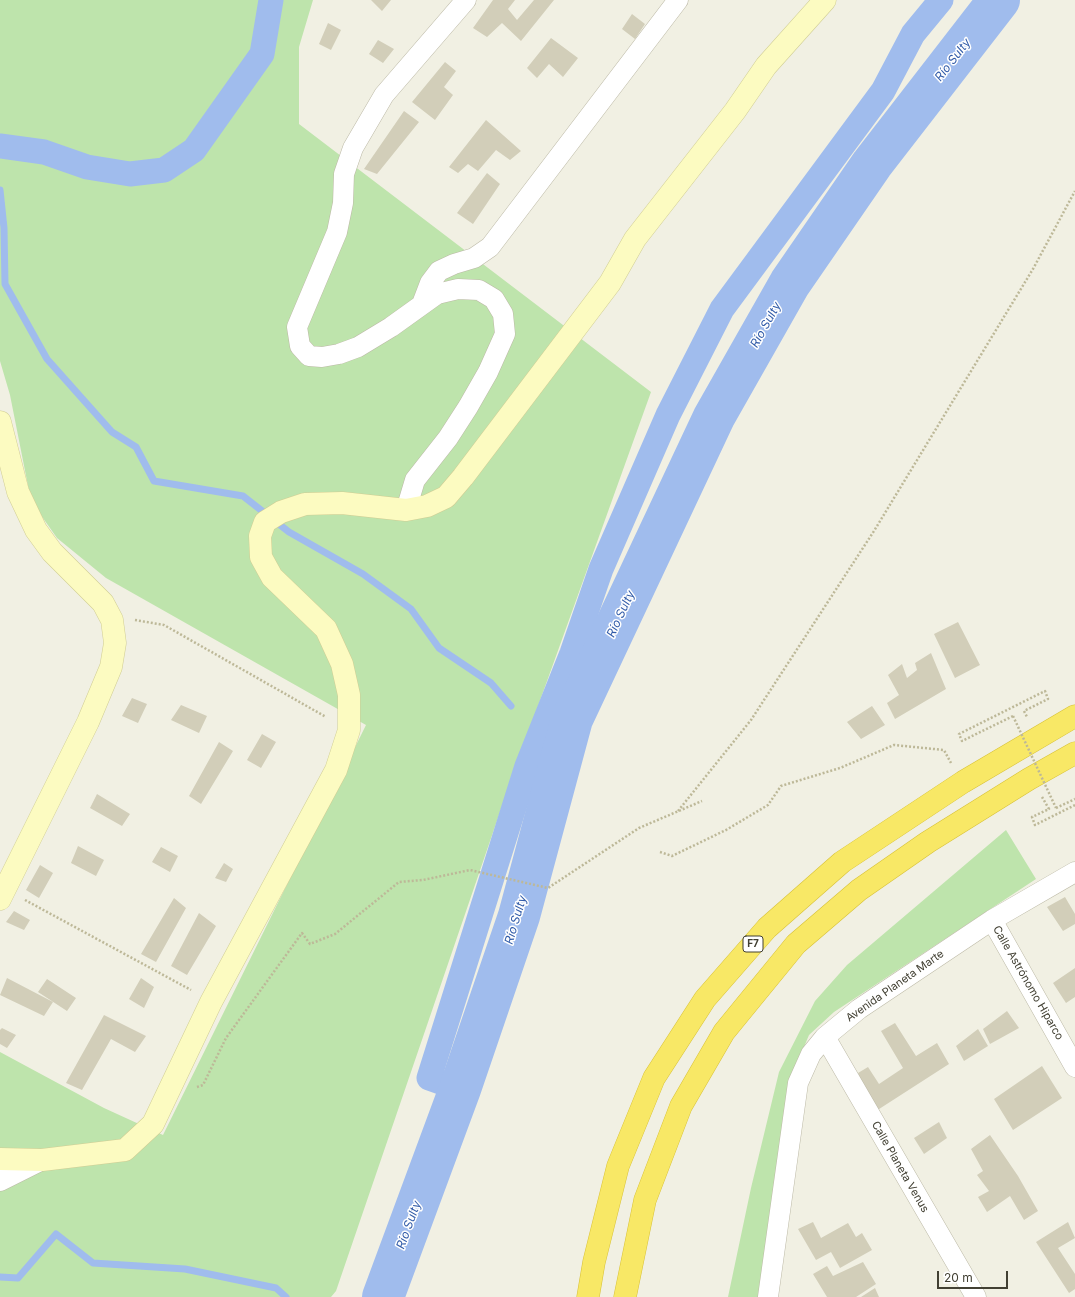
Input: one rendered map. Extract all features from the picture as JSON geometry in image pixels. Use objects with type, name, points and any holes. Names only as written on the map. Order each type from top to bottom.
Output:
[{"type":"highway","name":"F7","points":[[588,1297],[594,1262],[618,1166],[654,1078],[705,998],[767,928],[842,862],[963,782],[1075,716]]},
{"type":"highway","points":[[625,1297],[645,1200],[681,1106],[724,1032],[796,944],[859,890],[884,872],[1029,779],[1075,753]]},
{"type":"street","points":[[406,510],[415,480],[468,407],[488,372],[505,334],[504,314],[494,298],[479,290],[458,289],[437,294],[391,327],[364,343],[339,354],[322,357],[309,356],[300,346],[297,327],[337,232],[342,203],[344,174],[353,148],[384,95],[466,0]]},
{"type":"street","points":[[422,304],[430,283],[439,271],[454,264],[474,258],[490,247],[678,0]]},
{"type":"street","points":[[0,1159],[42,1160],[125,1150],[153,1124],[211,1002],[336,770],[349,730],[349,695],[342,664],[326,629],[272,577],[261,557],[260,536],[265,522],[281,512],[305,504],[342,503],[406,510],[427,506],[446,497],[463,477],[610,283],[635,239],[735,112],[766,66],[825,0]]},
{"type":"street","points":[[0,422],[18,492],[36,530],[52,552],[103,603],[112,620],[115,643],[111,667],[88,722],[3,894]]},
{"type":"street","name":"Avenida Planeta Marte","points":[[768,1297],[798,1083],[811,1054],[825,1037],[859,1009],[992,920],[1075,872]]},
{"type":"street","name":"Calle Astrónomo Hiparco","points":[[992,920],[1075,1067]]},
{"type":"street","name":"Calle Planeta Venus","points":[[825,1037],[976,1297]]},
{"type":"street","points":[[0,1181],[42,1160]]},
{"type":"path","points":[[678,811],[751,720],[874,531],[1033,269],[1075,191]]},
{"type":"path","points":[[112,620],[141,620],[164,625],[349,730]]},
{"type":"path","points":[[1024,711],[1048,699],[1045,691],[958,734],[962,741],[1013,716],[1056,808],[1075,799]]},
{"type":"path","points":[[660,852],[672,856],[726,830],[768,805],[781,786],[840,768],[894,745],[944,750],[963,782]]},
{"type":"path","points":[[166,1097],[203,1085],[226,1038],[302,933],[310,944],[336,934],[399,882],[423,880],[470,870],[548,888],[639,828],[702,801]]},
{"type":"path","points":[[1049,809],[1032,817],[1036,825],[1075,805]]},
{"type":"path","points":[[3,894],[211,1002]]},
{"type":"green space","points":[[0,0],[313,0],[299,47],[299,124],[651,392],[501,809],[336,1291],[331,1297],[0,1297],[0,1052],[104,1108],[163,1135],[366,725],[106,578],[57,538],[31,501],[10,395],[0,361]]},
{"type":"green space","points":[[1006,830],[1036,879],[834,1012],[809,1035],[793,1073],[759,1297],[728,1297],[751,1188],[779,1072],[815,1001],[847,965]]},
{"type":"building","points":[[371,0],[391,0],[382,11]]},
{"type":"building","points":[[493,0],[515,0],[508,9],[517,20],[534,0],[554,0],[521,41],[502,23],[487,37],[473,28]]},
{"type":"building","points":[[632,14],[645,24],[635,39],[622,29]]},
{"type":"building","points":[[328,23],[341,30],[331,50],[319,44]]},
{"type":"building","points":[[551,38],[578,58],[563,77],[549,64],[537,78],[527,68]]},
{"type":"building","points":[[378,40],[394,49],[383,63],[369,54]]},
{"type":"building","points":[[445,62],[456,71],[444,87],[453,95],[435,120],[412,102]]},
{"type":"building","points":[[404,111],[419,122],[377,174],[364,169]]},
{"type":"building","points":[[486,120],[521,151],[510,160],[496,150],[478,171],[468,164],[458,173],[449,167]]},
{"type":"building","points":[[487,173],[500,184],[473,224],[457,213]]},
{"type":"building","points":[[958,622],[980,665],[955,678],[934,634]]},
{"type":"building","points":[[931,653],[946,689],[895,719],[887,703],[899,695],[888,675],[902,664],[907,678],[917,670],[915,663]]},
{"type":"building","points":[[132,698],[147,704],[138,723],[122,716]]},
{"type":"building","points":[[181,705],[207,716],[199,733],[171,720]]},
{"type":"building","points":[[872,706],[885,725],[861,739],[847,722]]},
{"type":"building","points":[[262,734],[276,742],[261,768],[247,760]]},
{"type":"building","points":[[219,742],[233,751],[201,804],[189,796]]},
{"type":"building","points":[[97,794],[130,814],[122,826],[90,808]]},
{"type":"building","points":[[78,846],[104,860],[96,876],[71,863]]},
{"type":"building","points":[[161,847],[178,856],[170,872],[152,862]]},
{"type":"building","points":[[224,863],[233,869],[226,882],[215,878]]},
{"type":"building","points":[[40,865],[53,873],[39,898],[26,890]]},
{"type":"building","points":[[1065,897],[1075,914],[1075,924],[1063,931],[1047,907]]},
{"type":"building","points":[[174,898],[186,908],[156,962],[141,954]]},
{"type":"building","points":[[14,911],[30,920],[24,930],[6,922]]},
{"type":"building","points":[[199,913],[216,926],[187,975],[171,966]]},
{"type":"building","points":[[1075,968],[1075,997],[1066,1003],[1053,983]]},
{"type":"building","points":[[7,978],[53,1002],[44,1016],[0,995]]},
{"type":"building","points":[[141,978],[154,987],[144,1008],[129,999]]},
{"type":"building","points":[[47,979],[76,998],[67,1011],[38,992]]},
{"type":"building","points":[[1007,1011],[1019,1028],[990,1044],[983,1029]]},
{"type":"building","points":[[104,1015],[146,1036],[135,1052],[111,1039],[82,1090],[66,1083]]},
{"type":"building","points":[[895,1023],[916,1056],[937,1043],[949,1064],[876,1111],[865,1092],[858,1073],[868,1067],[879,1084],[903,1068],[881,1031]]},
{"type":"building","points":[[2,1028],[16,1035],[7,1048],[0,1044],[0,1030]]},
{"type":"building","points":[[978,1029],[988,1046],[964,1061],[956,1046]]},
{"type":"building","points":[[1042,1066],[1062,1098],[1013,1130],[994,1099]]},
{"type":"building","points":[[939,1122],[947,1138],[924,1154],[914,1138]]},
{"type":"building","points":[[990,1135],[1018,1176],[1038,1211],[1024,1220],[1010,1196],[987,1212],[978,1197],[989,1191],[977,1175],[983,1171],[971,1149]]},
{"type":"building","points":[[813,1222],[821,1238],[848,1223],[856,1237],[862,1233],[872,1250],[840,1268],[831,1252],[816,1260],[798,1229]]},
{"type":"building","points":[[1068,1222],[1075,1238],[1058,1248],[1075,1274],[1075,1289],[1069,1293],[1036,1242]]},
{"type":"building","points":[[863,1262],[876,1284],[856,1297],[827,1297],[813,1274],[827,1266],[833,1276]]},
{"type":"building","points":[[875,1288],[879,1297],[861,1297]]},
{"type":"waterway","points":[[0,146],[44,152],[87,167],[130,174],[164,170],[194,150],[262,54],[271,0]]},
{"type":"waterway","points":[[460,1089],[429,1078],[527,766],[572,653],[601,569],[668,415],[722,309],[883,91],[913,34],[941,0]]},
{"type":"waterway","name":"Río Sulty","points":[[383,1297],[460,1089],[519,916],[572,719],[714,417],[790,283],[872,164],[999,0]]},
{"type":"waterway","points":[[0,190],[4,228],[5,284],[47,359],[112,432],[136,447],[154,481],[243,496],[289,532],[363,574],[411,609],[439,648],[491,683],[511,706]]},
{"type":"waterway","points":[[0,1277],[18,1278],[56,1234],[93,1263],[185,1269],[276,1288],[286,1297]]}]
